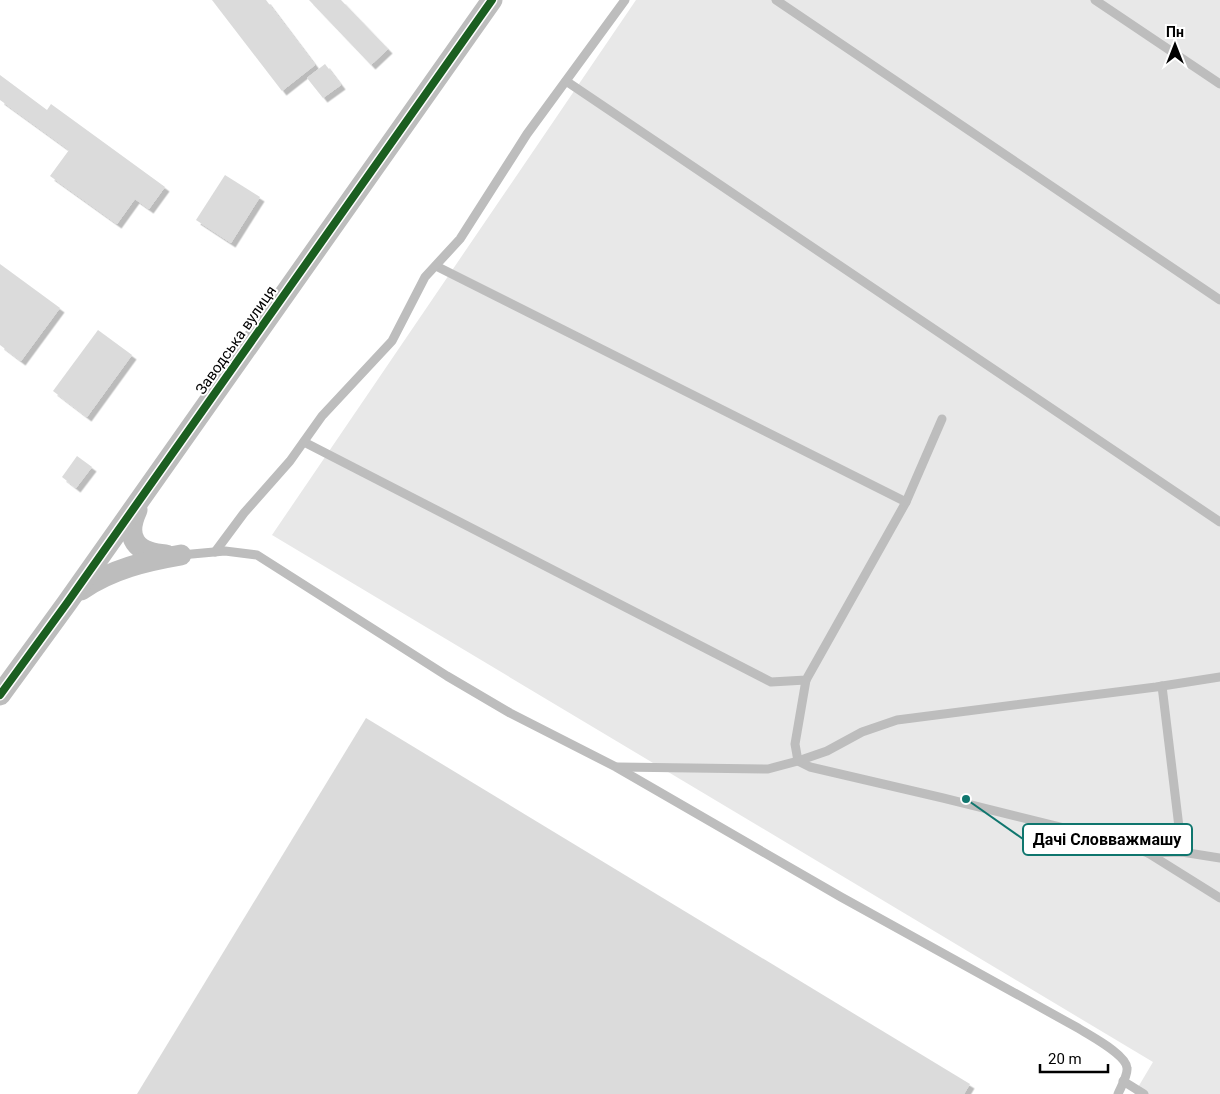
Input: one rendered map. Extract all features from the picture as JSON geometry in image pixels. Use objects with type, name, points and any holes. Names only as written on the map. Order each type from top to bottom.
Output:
[{"type":"street","name":"Заводська вулиця","points":[[0,695],[68,603],[492,0]]},
{"type":"street","points":[[147,491],[132,521],[132,537],[135,544],[151,553],[181,555]]},
{"type":"street","points":[[68,603],[79,592],[95,581],[114,572],[136,564],[181,555]]},
{"type":"lane","points":[[215,552],[244,513],[290,461],[322,416],[392,341],[425,277],[460,239],[527,134],[626,0]]},
{"type":"lane","points":[[776,0],[1220,300]]},
{"type":"lane","points":[[1095,0],[1220,84]]},
{"type":"lane","points":[[566,80],[1220,522]]},
{"type":"lane","points":[[436,266],[906,502]]},
{"type":"lane","points":[[798,762],[795,744],[806,680],[906,502],[942,419]]},
{"type":"lane","points":[[304,442],[771,682],[806,680]]},
{"type":"lane","points":[[181,555],[215,552],[243,552],[257,555],[494,704],[616,767],[841,897],[1078,1028],[1113,1050],[1126,1061],[1128,1069],[1118,1094]]},
{"type":"lane","points":[[616,767],[768,768],[798,762],[827,751],[862,732],[897,720],[1220,677]]},
{"type":"lane","points":[[1162,686],[1182,852]]},
{"type":"lane","points":[[798,762],[810,767],[1105,838],[1148,853],[1220,898]]},
{"type":"lane","points":[[1148,853],[1182,852],[1220,858]]},
{"type":"lane","points":[[1123,1081],[1144,1094]]},
{"type":"shaded area","points":[[636,0],[1220,0],[1220,1094],[1134,1094],[1153,1062],[272,535]]},
{"type":"building","points":[[212,0],[266,0],[315,65],[282,91]]},
{"type":"building","points":[[309,0],[341,0],[388,49],[371,65]]},
{"type":"building","points":[[325,64],[341,85],[323,98],[307,78]]},
{"type":"building","points":[[0,75],[47,110],[51,104],[165,187],[149,209],[135,199],[117,224],[50,176],[69,150],[0,100]]},
{"type":"building","points":[[225,175],[260,197],[231,243],[196,220]]},
{"type":"building","points":[[0,264],[60,308],[21,361],[0,345]]},
{"type":"building","points":[[98,330],[132,355],[87,417],[53,391]]},
{"type":"building","points":[[77,456],[92,467],[76,488],[62,477]]},
{"type":"building","points":[[366,718],[970,1084],[964,1094],[137,1094]]},
{"type":"cycle path","points":[[0,695],[67,603],[492,0]]},
{"type":"place","name":"Дачі Словважмашу","points":[[966,799]]}]
